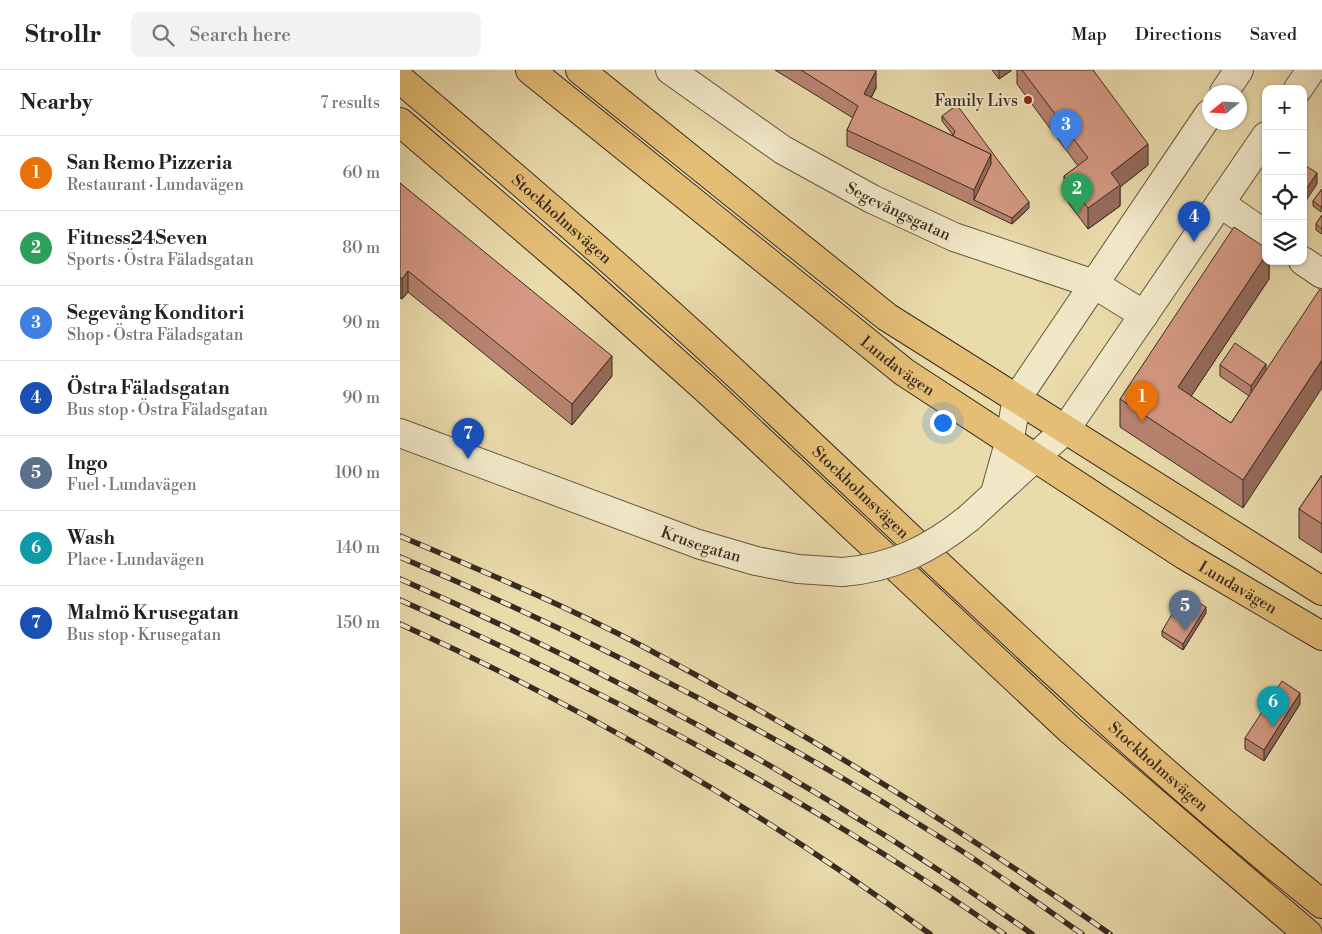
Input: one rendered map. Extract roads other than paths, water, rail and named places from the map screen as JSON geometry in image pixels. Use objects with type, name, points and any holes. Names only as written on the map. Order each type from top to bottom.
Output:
[{"type":"main road","name":"Lundavägen","points":[[530,70],[904,372],[1009,443],[1184,556],[1322,636]]},
{"type":"main road","name":"Lundavägen","points":[[580,70],[887,317],[1322,591]]},
{"type":"main road","name":"Stockholmsvägen","points":[[400,79],[600,249],[1095,709],[1203,804],[1322,904]]},
{"type":"main road","name":"Stockholmsvägen","points":[[400,122],[584,280],[708,391],[1069,728],[1308,934]]},
{"type":"street","name":"Segevångsgatan","points":[[670,70],[783,150],[879,203],[954,237],[1094,284],[1144,315]]},
{"type":"street","points":[[1229,85],[1239,70]]},
{"type":"street","points":[[1301,85],[1310,70]]},
{"type":"street","points":[[995,493],[1009,443],[1017,398],[1094,284],[1118,253],[1202,126]]},
{"type":"street","name":"Krusegatan","points":[[400,433],[698,544],[756,561],[798,569],[843,572],[882,567],[908,558],[935,544],[969,518],[1065,430],[1262,142]]},
{"type":"street","points":[[1220,203],[1262,232]]},
{"type":"street","points":[[1307,264],[1322,274]]},
{"type":"railway","points":[[400,536],[583,616],[763,712],[881,782],[997,856],[1110,934]]},
{"type":"railway","points":[[400,557],[610,653],[814,761],[946,841],[1082,934]]},
{"type":"railway","points":[[400,579],[483,616],[565,656],[725,740],[881,833],[1032,934]]},
{"type":"railway","points":[[400,600],[557,673],[710,752],[860,839],[1004,934]]},
{"type":"railway","points":[[400,624],[538,691],[673,765],[804,846],[930,934]]},
{"type":"place","name":"Family Livs","points":[[1028,100]]},
{"type":"place","name":"Segevång Konditori","points":[[1066,150]]},
{"type":"place","name":"Fitness24Seven","points":[[1077,214]]},
{"type":"place","name":"Östra Fäladsgatan","points":[[1194,242]]},
{"type":"place","name":"San Remo Pizzeria","points":[[1142,422]]},
{"type":"place","name":"Malmö Krusegatan","points":[[468,459]]},
{"type":"place","name":"Ingo","points":[[1185,631]]},
{"type":"place","name":"Wash","points":[[1273,727]]}]
